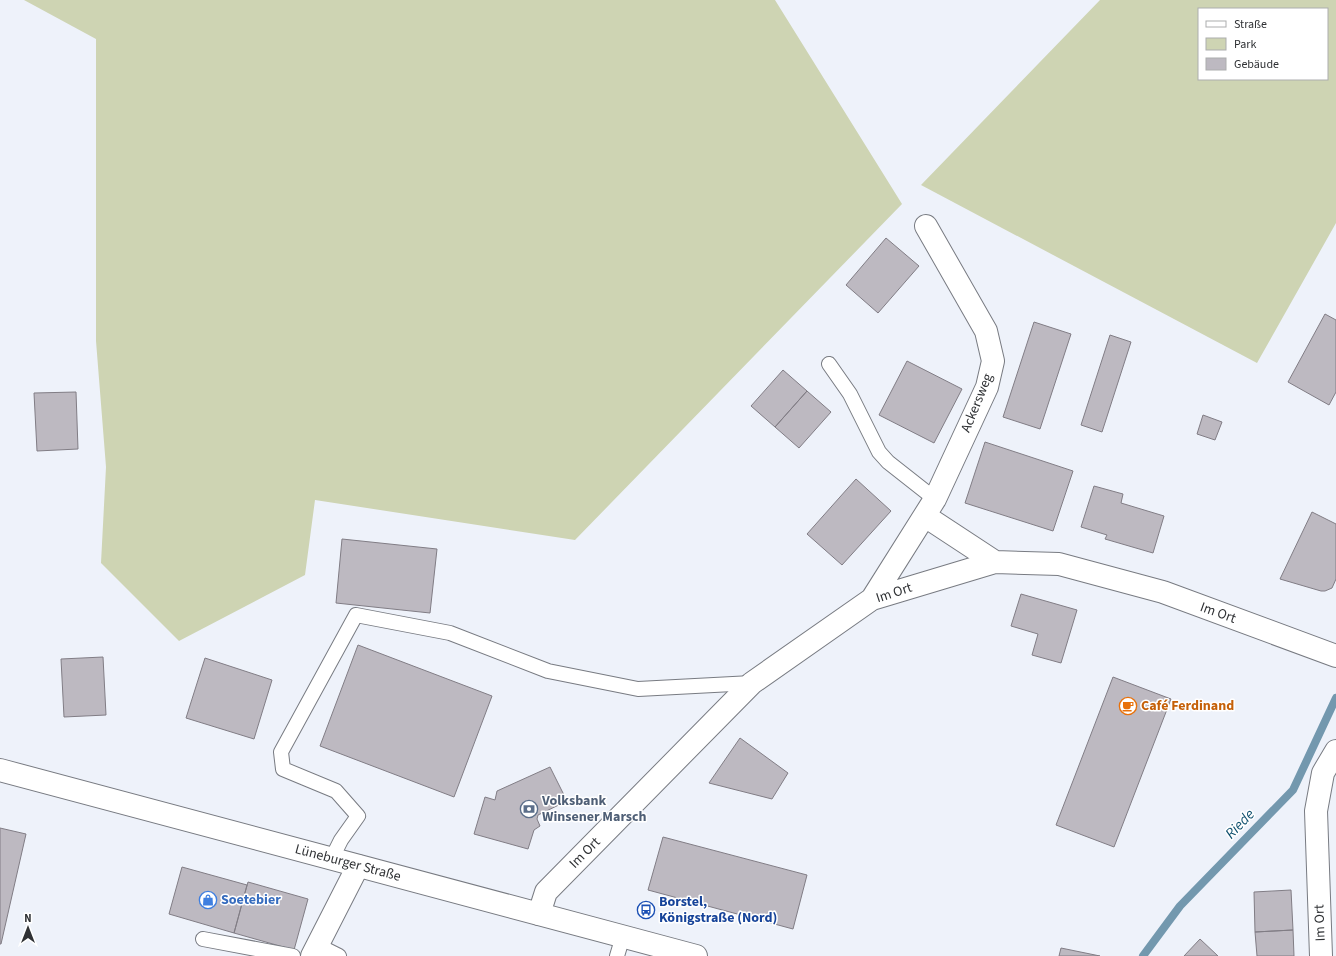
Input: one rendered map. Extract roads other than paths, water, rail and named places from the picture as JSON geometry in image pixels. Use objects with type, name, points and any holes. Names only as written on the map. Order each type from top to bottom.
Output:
[{"type":"street","name":"Ackersweg","points":[[872,599],[930,507],[987,386],[993,361],[986,331],[926,226]]},
{"type":"street","points":[[930,507],[995,562]]},
{"type":"street","name":"Im Ort","points":[[539,914],[546,892],[752,683],[872,599],[995,562],[1059,564],[1163,592],[1336,656]]},
{"type":"street","name":"Im Ort","points":[[1321,956],[1316,811],[1323,773],[1336,751]]},
{"type":"street","name":"Lüneburger Straße","points":[[0,770],[539,914],[620,946],[696,956]]},
{"type":"street","points":[[315,951],[358,866]]},
{"type":"lane","points":[[829,364],[850,394],[879,452],[930,507]]},
{"type":"lane","points":[[332,858],[341,840],[358,816],[336,791],[283,769],[281,752],[356,616],[450,633],[548,671],[638,689],[752,683]]},
{"type":"lane","points":[[203,939],[293,956]]},
{"type":"lane","points":[[315,951],[339,956]]},
{"type":"waterway","name":"Riede","points":[[1143,956],[1180,906],[1293,790],[1336,698]]},
{"type":"place","name":"Café Ferdinand","points":[[1128,706]]},
{"type":"place","name":"Volksbank Winsener Marsch","points":[[529,809]]},
{"type":"place","name":"Soetebier","points":[[208,900]]},
{"type":"place","name":"Borstel, Königstraße (Nord)","points":[[646,910]]}]
